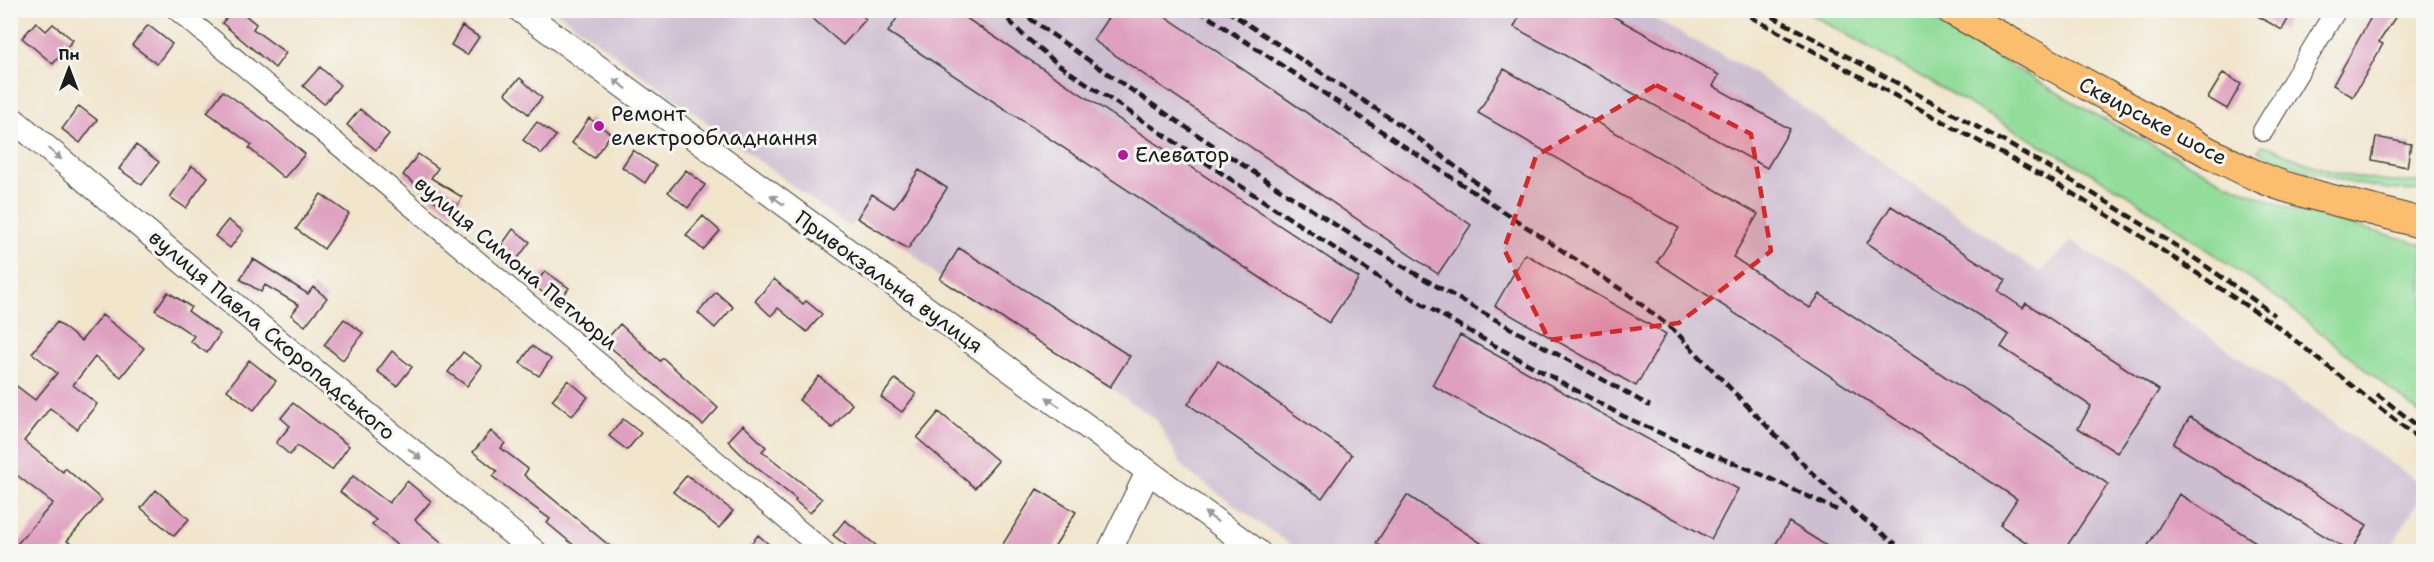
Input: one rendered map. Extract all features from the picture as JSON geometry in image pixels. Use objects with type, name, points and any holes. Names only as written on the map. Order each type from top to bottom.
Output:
[{"type":"main road","name":"Сквирське шосе","points":[[1952,10],[2249,172],[2291,189],[2364,206],[2424,224]]},
{"type":"main road","name":"Сквирське шосе","points":[[2364,206],[2424,209]]},
{"type":"street","name":"вулиця Симона Петлюри","points":[[177,10],[825,552]]},
{"type":"street","name":"Привокзальна вулиця","points":[[520,10],[1258,552]]},
{"type":"street","points":[[2263,131],[2335,11]]},
{"type":"street","name":"вулиця Павла Скоропадського","points":[[10,117],[535,552]]},
{"type":"street","points":[[1109,552],[1148,472]]},
{"type":"highlighted area","points":[[1656,85],[1751,134],[1771,251],[1679,323],[1549,340],[1504,249],[1536,156]]},
{"type":"shaded area","points":[[556,11],[1639,11],[1748,69],[2040,273],[2072,241],[2418,482],[2417,503],[2388,552],[1299,551],[1184,469],[1157,421],[1110,387],[940,279],[908,249],[858,218],[850,228]]},
{"type":"green space","points":[[1805,11],[1917,11],[2101,118],[2222,181],[2290,209],[2423,244],[2423,416],[2283,302],[2126,193]]},
{"type":"green space","points":[[2261,145],[2310,164],[2358,178],[2392,182],[2423,181],[2423,191],[2361,185],[2321,175],[2262,153],[2258,150]]},
{"type":"building","points":[[233,10],[239,10],[256,24],[253,29],[286,53],[275,68],[222,23]]},
{"type":"building","points":[[803,10],[856,10],[866,19],[843,45]]},
{"type":"building","name":"Елеватор","points":[[902,10],[954,10],[1359,278],[1329,323],[888,32]]},
{"type":"building","points":[[1113,10],[1156,10],[1471,225],[1438,274],[1093,40]]},
{"type":"building","points":[[1523,10],[1602,10],[1719,75],[1713,86],[1790,129],[1767,168],[1514,27]]},
{"type":"building","points":[[2247,10],[2293,10],[2282,30]]},
{"type":"building","points":[[2375,10],[2400,10],[2379,42],[2383,44],[2353,97],[2333,85]]},
{"type":"building","points":[[36,22],[46,31],[53,24],[73,40],[53,64],[22,38]]},
{"type":"building","points":[[148,25],[172,44],[157,64],[132,45]]},
{"type":"building","points":[[462,26],[479,37],[467,55],[451,45]]},
{"type":"building","points":[[320,67],[340,85],[324,104],[303,86]]},
{"type":"building","points":[[1504,69],[1758,214],[1733,257],[1810,308],[1820,294],[2108,484],[2063,552],[2041,552],[2000,525],[2017,499],[1657,262],[1679,228],[1478,113]]},
{"type":"building","points":[[2223,73],[2241,84],[2227,109],[2208,98]]},
{"type":"building","points":[[520,78],[542,98],[528,114],[505,93]]},
{"type":"building","points":[[223,91],[270,124],[305,154],[284,178],[249,148],[252,145],[207,112]]},
{"type":"building","points":[[79,106],[97,120],[80,143],[62,129]]},
{"type":"building","points":[[360,109],[389,134],[376,150],[347,125]]},
{"type":"building","points":[[589,118],[611,134],[594,158],[572,143]]},
{"type":"building","points":[[537,122],[556,136],[542,154],[523,140]]},
{"type":"building","points":[[2376,137],[2411,144],[2407,167],[2372,160]]},
{"type":"building","points":[[136,145],[159,162],[142,185],[119,169]]},
{"type":"building","points":[[633,150],[656,166],[645,183],[622,167]]},
{"type":"building","points":[[418,154],[438,168],[431,178],[462,197],[453,213],[430,198],[431,196],[403,175]]},
{"type":"building","points":[[192,166],[208,177],[186,208],[170,197]]},
{"type":"building","points":[[686,170],[705,185],[688,208],[668,192]]},
{"type":"building","points":[[919,170],[947,188],[908,249],[857,218],[872,194],[894,208]]},
{"type":"building","points":[[321,194],[349,214],[324,249],[296,229]]},
{"type":"building","points":[[1891,206],[2006,280],[1998,291],[2023,308],[2026,303],[2159,390],[2117,453],[2078,428],[2091,406],[2001,347],[2009,335],[1867,243]]},
{"type":"building","points":[[703,216],[720,231],[703,250],[686,235]]},
{"type":"building","points":[[228,220],[243,231],[230,248],[215,236]]},
{"type":"building","points":[[513,229],[530,242],[513,265],[496,253]]},
{"type":"building","points":[[959,248],[1130,356],[1110,387],[940,279]]},
{"type":"building","points":[[1525,254],[1666,334],[1636,386],[1495,306]]},
{"type":"building","points":[[253,259],[308,294],[313,287],[327,298],[305,326],[291,315],[299,305],[265,285],[261,292],[240,279]]},
{"type":"building","points":[[545,271],[569,288],[558,303],[534,286]]},
{"type":"building","points":[[774,279],[803,304],[806,301],[822,314],[807,332],[778,308],[771,316],[755,301]]},
{"type":"building","points":[[168,292],[191,307],[188,311],[220,334],[207,353],[190,341],[194,336],[155,310]]},
{"type":"building","points":[[716,292],[733,307],[715,328],[698,313]]},
{"type":"building","points":[[102,315],[144,348],[121,377],[95,357],[73,385],[97,404],[77,429],[50,408],[24,441],[63,472],[65,468],[102,500],[67,541],[70,543],[63,552],[10,552],[53,503],[10,470],[10,381],[35,400],[57,373],[32,353],[57,322],[81,341]]},
{"type":"building","points":[[344,319],[363,333],[343,360],[324,345]]},
{"type":"building","points":[[620,324],[660,361],[663,358],[718,408],[703,425],[604,342]]},
{"type":"building","points":[[1460,335],[1738,489],[1711,539],[1432,385]]},
{"type":"building","points":[[532,346],[551,359],[539,376],[520,363]]},
{"type":"building","points":[[392,351],[412,367],[397,386],[377,371]]},
{"type":"building","points":[[463,352],[482,366],[467,386],[448,372]]},
{"type":"building","points":[[249,360],[276,381],[254,410],[227,390]]},
{"type":"building","points":[[1218,361],[1352,455],[1322,498],[1188,404]]},
{"type":"building","points":[[819,376],[852,404],[832,428],[799,400]]},
{"type":"building","points":[[895,379],[916,394],[902,412],[881,397]]},
{"type":"building","points":[[568,380],[588,397],[572,416],[552,400]]},
{"type":"building","points":[[293,403],[349,446],[332,470],[297,446],[290,455],[276,443],[290,426],[281,418]]},
{"type":"building","points":[[939,412],[998,461],[975,488],[917,438]]},
{"type":"building","points":[[2190,417],[2367,525],[2351,552],[2173,444]]},
{"type":"building","points":[[623,419],[641,433],[627,450],[609,436]]},
{"type":"building","points":[[743,425],[766,447],[762,451],[822,499],[810,513],[728,441]]},
{"type":"building","points":[[491,431],[505,443],[501,448],[528,469],[524,475],[617,552],[582,552],[547,523],[550,519],[493,477],[497,471],[473,452]]},
{"type":"building","points":[[687,475],[733,511],[719,528],[673,492]]},
{"type":"building","points":[[353,476],[389,503],[407,481],[431,501],[415,520],[453,552],[405,552],[372,524],[376,520],[340,492]]},
{"type":"building","points":[[1037,489],[1076,512],[1051,552],[998,552]]},
{"type":"building","points":[[156,490],[189,519],[174,536],[141,508]]},
{"type":"building","points":[[2179,494],[2256,542],[2250,552],[2144,552]]},
{"type":"building","points":[[1407,495],[1495,552],[1389,552],[1376,543]]},
{"type":"building","points":[[845,520],[884,552],[855,552],[833,535]]},
{"type":"building","points":[[1789,522],[1836,552],[1771,552]]},
{"type":"building","points":[[758,535],[778,552],[745,552]]},
{"type":"railway","points":[[999,10],[1022,34],[1059,65],[1393,287],[1623,416],[1680,442],[1754,471],[1837,510]]},
{"type":"railway","points":[[1018,10],[1186,128],[1358,239],[1650,406]]},
{"type":"railway","points":[[1198,10],[1628,294],[1676,332],[1813,474],[1857,514],[1896,544]]},
{"type":"railway","points":[[1226,10],[1405,128],[1490,193]]},
{"type":"railway","points":[[1738,10],[2052,181],[2133,231],[2277,326],[2424,443]]},
{"type":"railway","points":[[1760,10],[1958,116],[2088,191],[2213,271],[2274,315]]},
{"type":"railway","points":[[2377,394],[2424,431]]},
{"type":"place","name":"Ремонт електрообладнання","points":[[599,126]]},
{"type":"place","name":"Елеватор","points":[[1123,155]]}]
